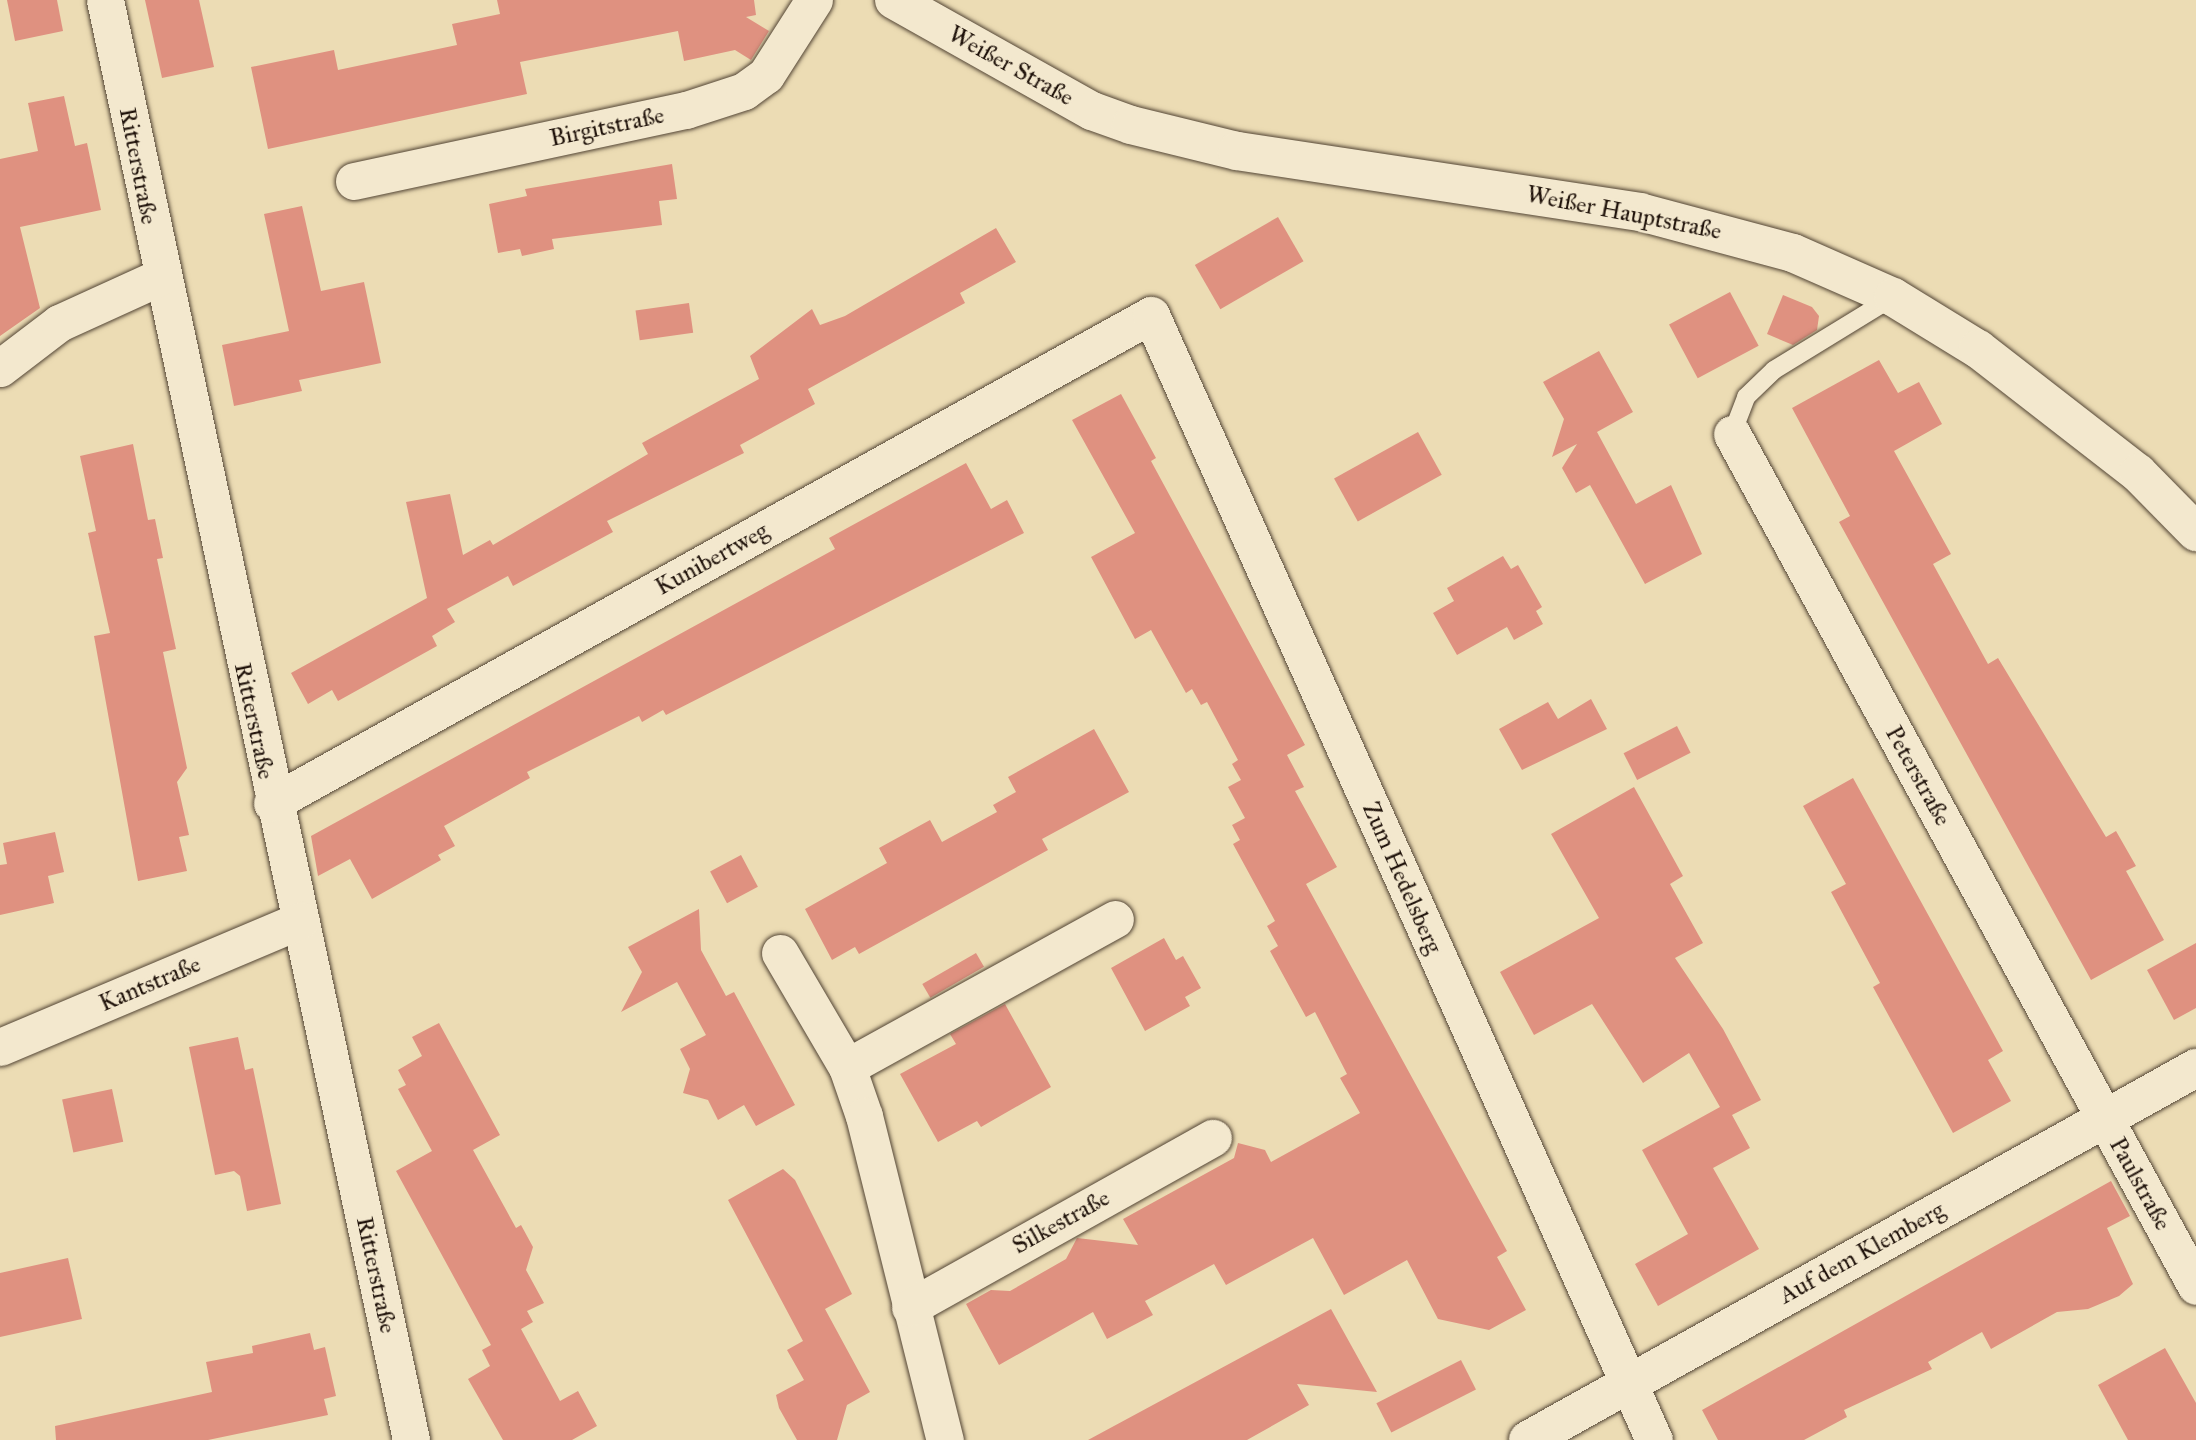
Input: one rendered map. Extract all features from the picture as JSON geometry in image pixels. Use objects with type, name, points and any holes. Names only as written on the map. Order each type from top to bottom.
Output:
[{"type":"street","name":"Ritterstraße","points":[[105,0],[160,277],[411,1440]]},
{"type":"street","name":"Birgitstraße","points":[[354,181],[686,110],[744,91],[766,75],[814,0]]},
{"type":"street","name":"Weißer Straße","points":[[894,0],[1092,111]]},
{"type":"street","name":"Weißer Hauptstraße","points":[[1092,111],[1237,150],[1640,212],[1705,226],[1793,253],[1893,297],[2036,392],[2138,473],[2196,532]]},
{"type":"street","points":[[0,368],[59,323],[160,277]]},
{"type":"street","name":"Kunibertweg","points":[[272,803],[1151,315]]},
{"type":"street","name":"Zum Hedelsberg","points":[[1151,315],[1654,1440]]},
{"type":"street","name":"Peterstraße","points":[[1732,434],[2105,1119]]},
{"type":"street","points":[[847,1067],[1115,919]]},
{"type":"street","name":"Kantstraße","points":[[0,1048],[300,920]]},
{"type":"street","points":[[780,953],[847,1067],[945,1440]]},
{"type":"street","name":"Auf dem Klemberg","points":[[1528,1440],[2196,1068]]},
{"type":"street","name":"Paulstraße","points":[[2105,1119],[2196,1286]]},
{"type":"street","name":"Silkestraße","points":[[910,1307],[1213,1138]]},
{"type":"lane","points":[[1732,434],[1746,397],[1774,370],[1893,297]]},
{"type":"building","points":[[7,0],[57,0],[63,31],[15,41]]},
{"type":"building","points":[[145,0],[199,0],[214,67],[162,78]]},
{"type":"building","points":[[497,0],[754,0],[756,15],[746,17],[769,31],[751,60],[735,50],[684,61],[678,31],[520,62],[527,94],[268,149],[251,67],[334,50],[338,70],[457,45],[452,24],[500,14]]},
{"type":"building","points":[[64,96],[75,146],[87,143],[101,210],[20,227],[40,308],[0,336],[0,159],[38,151],[28,103]]},
{"type":"building","points":[[672,164],[677,199],[659,201],[662,225],[552,239],[554,249],[522,256],[520,249],[498,253],[489,204],[527,196],[525,189]]},
{"type":"building","points":[[302,206],[321,291],[364,282],[381,363],[299,380],[302,391],[234,406],[222,345],[289,331],[264,214]]},
{"type":"building","points":[[1278,217],[1304,261],[1220,309],[1195,265]]},
{"type":"building","points":[[996,228],[1016,262],[960,293],[965,303],[808,389],[815,404],[740,445],[744,453],[607,521],[613,532],[513,586],[508,576],[447,609],[455,622],[432,636],[437,646],[338,701],[332,690],[308,704],[291,673],[427,598],[406,502],[450,494],[463,555],[490,540],[493,545],[648,454],[642,443],[759,379],[750,356],[812,309],[820,325],[845,316]]},
{"type":"building","points":[[1730,292],[1759,346],[1698,378],[1669,324]]},
{"type":"building","points":[[1783,295],[1812,307],[1819,316],[1817,330],[1793,345],[1767,334]]},
{"type":"building","points":[[689,303],[693,333],[640,340],[636,311]]},
{"type":"building","points":[[1599,351],[1633,412],[1597,432],[1636,504],[1671,485],[1702,554],[1645,584],[1590,485],[1576,493],[1562,468],[1577,444],[1552,457],[1564,419],[1543,382]]},
{"type":"building","points":[[1879,360],[1898,393],[1919,382],[1942,424],[1894,451],[1951,554],[1933,564],[1988,664],[1998,658],[2106,837],[2116,831],[2136,866],[2126,871],[2164,940],[2091,980],[1839,522],[1850,516],[1792,408]]},
{"type":"building","points":[[1121,394],[1156,458],[1151,461],[1305,745],[1287,755],[1304,787],[1295,791],[1337,867],[1306,884],[1507,1251],[1497,1257],[1526,1310],[1489,1330],[1438,1319],[1407,1260],[1344,1295],[1313,1238],[1226,1285],[1214,1264],[1145,1301],[1153,1315],[1107,1339],[1093,1312],[999,1365],[966,1304],[991,1290],[1010,1291],[1066,1259],[1077,1238],[1138,1245],[1123,1219],[1234,1158],[1238,1143],[1265,1150],[1271,1162],[1360,1113],[1340,1078],[1347,1074],[1315,1012],[1306,1017],[1270,951],[1278,946],[1267,926],[1275,921],[1233,844],[1240,840],[1232,825],[1245,818],[1228,787],[1241,780],[1232,764],[1238,760],[1207,702],[1201,705],[1192,689],[1186,693],[1151,630],[1135,639],[1091,557],[1135,533],[1072,420]]},
{"type":"building","points":[[1418,432],[1442,475],[1358,521],[1334,479]]},
{"type":"building","points":[[133,444],[148,520],[155,519],[163,558],[157,559],[176,649],[163,652],[187,768],[177,782],[189,835],[179,837],[187,871],[138,881],[94,636],[110,633],[88,533],[96,531],[80,456]]},
{"type":"building","points":[[966,463],[991,509],[1007,500],[1024,533],[666,715],[663,710],[642,722],[639,716],[527,772],[530,778],[444,826],[455,846],[438,855],[441,860],[372,899],[350,859],[318,876],[311,836],[835,549],[829,538]]},
{"type":"building","points":[[1503,556],[1511,569],[1518,565],[1542,607],[1536,611],[1543,624],[1514,640],[1507,627],[1457,655],[1433,613],[1454,601],[1447,588]]},
{"type":"building","points":[[1591,699],[1607,729],[1522,770],[1499,729],[1548,702],[1558,719]]},
{"type":"building","points":[[1677,726],[1691,753],[1637,780],[1624,753]]},
{"type":"building","points":[[1094,729],[1129,792],[1042,839],[1048,850],[859,954],[855,947],[832,960],[805,909],[887,863],[879,848],[930,820],[942,842],[997,812],[993,805],[1016,792],[1008,777]]},
{"type":"building","points":[[1853,778],[2003,1051],[1988,1060],[2011,1101],[1953,1133],[1873,987],[1880,983],[1831,892],[1846,884],[1803,806]]},
{"type":"building","points":[[1634,787],[1683,876],[1670,884],[1703,943],[1675,958],[1723,1029],[1761,1100],[1732,1115],[1750,1148],[1713,1168],[1759,1249],[1658,1306],[1635,1264],[1688,1234],[1642,1150],[1720,1107],[1689,1053],[1643,1083],[1592,1004],[1534,1035],[1500,972],[1599,918],[1551,834]]},
{"type":"building","points":[[55,832],[64,872],[48,876],[54,903],[0,915],[0,865],[7,864],[3,843]]},
{"type":"building","points":[[741,855],[758,887],[727,903],[710,871]]},
{"type":"building","points":[[699,909],[701,950],[726,996],[734,992],[795,1105],[756,1126],[744,1105],[718,1120],[708,1100],[683,1093],[690,1069],[680,1049],[706,1035],[677,982],[621,1012],[642,972],[628,947]]},
{"type":"building","points":[[1164,938],[1176,960],[1183,956],[1201,988],[1185,997],[1190,1006],[1145,1031],[1111,968]]},
{"type":"building","points":[[2196,943],[2196,1008],[2174,1020],[2147,970]]},
{"type":"building","points":[[976,953],[984,967],[930,998],[922,984]]},
{"type":"building","points":[[1005,1004],[1051,1087],[981,1127],[977,1121],[938,1142],[900,1074],[956,1044],[950,1034]]},
{"type":"building","points":[[439,1023],[500,1135],[473,1150],[516,1228],[521,1225],[533,1247],[526,1270],[544,1303],[527,1311],[533,1322],[521,1329],[560,1401],[578,1391],[597,1426],[572,1440],[503,1440],[468,1379],[490,1366],[482,1350],[491,1345],[396,1171],[432,1151],[398,1089],[406,1085],[398,1070],[422,1056],[412,1037]]},
{"type":"building","points":[[238,1037],[245,1070],[253,1068],[281,1204],[247,1211],[240,1176],[234,1171],[215,1175],[189,1047]]},
{"type":"building","points":[[112,1089],[123,1142],[73,1152],[62,1100]]},
{"type":"building","points":[[783,1169],[795,1180],[852,1294],[825,1309],[870,1392],[847,1405],[837,1440],[797,1440],[779,1408],[776,1395],[804,1380],[787,1350],[803,1341],[728,1200]]},
{"type":"building","points":[[2111,1181],[2130,1216],[2107,1228],[2133,1284],[2119,1296],[2088,1309],[2057,1312],[1991,1349],[1982,1332],[1928,1362],[1932,1369],[1844,1410],[1847,1417],[1804,1440],[1718,1440],[1702,1410]]},
{"type":"building","points":[[68,1258],[82,1319],[0,1337],[0,1273]]},
{"type":"building","points":[[1331,1309],[1377,1392],[1297,1384],[1309,1405],[1247,1440],[1088,1440]]},
{"type":"building","points":[[310,1333],[314,1350],[325,1347],[336,1396],[324,1399],[328,1415],[208,1440],[56,1440],[55,1426],[212,1392],[206,1362],[253,1353],[252,1346]]},
{"type":"building","points":[[2165,1348],[2196,1403],[2196,1440],[2128,1440],[2098,1385]]},
{"type":"building","points":[[1461,1360],[1476,1389],[1391,1433],[1376,1403]]}]
